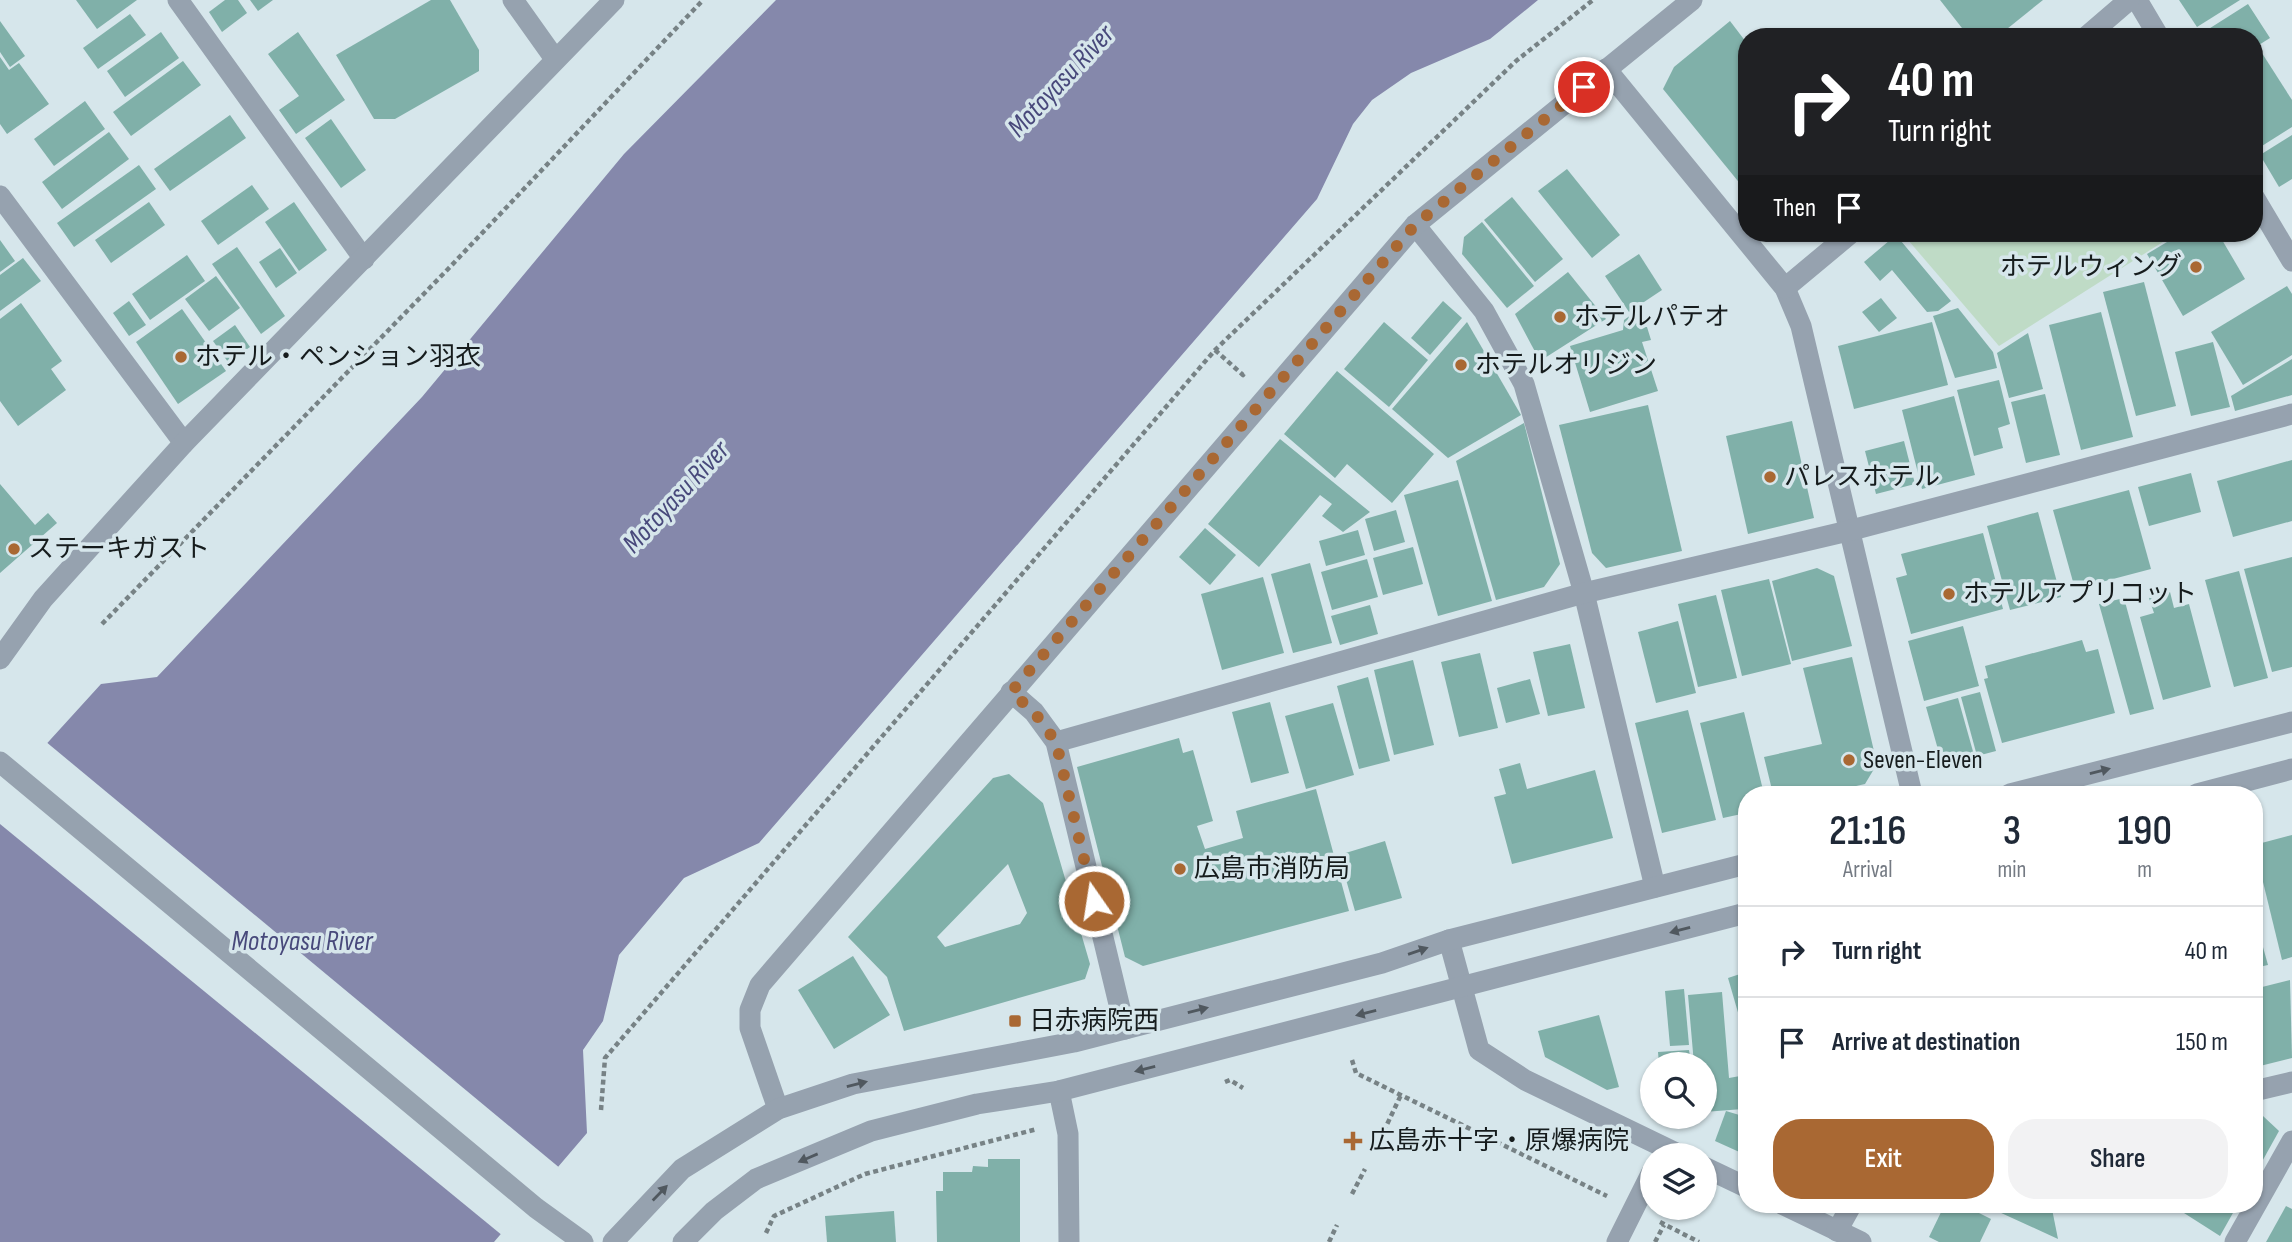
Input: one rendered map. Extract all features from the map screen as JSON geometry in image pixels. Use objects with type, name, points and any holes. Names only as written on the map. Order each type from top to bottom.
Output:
[{"type":"street","points":[[178,0],[364,259]]},
{"type":"street","points":[[513,0],[555,59]]},
{"type":"street","points":[[0,659],[43,598],[184,443],[614,0]]},
{"type":"street","points":[[778,1110],[750,1028],[750,1010],[760,985],[1415,225],[1692,0]]},
{"type":"street","points":[[2096,28],[2129,0]]},
{"type":"street","points":[[2137,0],[2154,28]]},
{"type":"street","points":[[1605,69],[1738,231]]},
{"type":"street","points":[[0,197],[184,443]]},
{"type":"street","points":[[2263,212],[2292,261]]},
{"type":"street","points":[[1415,225],[1484,312],[1524,384],[1584,593],[1655,887]]},
{"type":"street","points":[[1747,242],[1785,288],[1801,326],[1910,786]]},
{"type":"street","points":[[1785,288],[1840,242]]},
{"type":"street","points":[[1056,742],[1584,593],[1848,531],[2292,414]]},
{"type":"street","points":[[1011,692],[1034,712],[1056,742],[1125,1029]]},
{"type":"street","points":[[2041,786],[2292,722]]},
{"type":"street","points":[[5,766],[536,1208],[583,1242]]},
{"type":"street","points":[[2227,786],[2292,769]]},
{"type":"street","points":[[613,1242],[682,1169],[778,1110],[853,1084],[1074,1042],[1382,963],[1449,940],[1738,866]]},
{"type":"street","points":[[683,1242],[714,1211],[756,1179],[871,1131],[977,1104],[1059,1091],[1393,1006],[1459,985],[1738,915]]},
{"type":"street","points":[[1449,940],[1459,985],[1479,1050],[1525,1080],[1650,1143]]},
{"type":"street","points":[[2263,1089],[2292,1082]]},
{"type":"street","points":[[1059,1091],[1066,1122],[1069,1242]]},
{"type":"street","points":[[2263,1192],[2292,1141]]},
{"type":"street","points":[[1717,1173],[1738,1183]]},
{"type":"street","points":[[1617,1242],[1640,1195]]},
{"type":"street","points":[[1801,1213],[1861,1242]]},
{"type":"street","points":[[1838,1231],[1847,1213]]},
{"type":"street","points":[[2235,1242],[2251,1213]]},
{"type":"path","points":[[102,624],[458,258],[703,0]]},
{"type":"path","points":[[601,1110],[605,1058],[1215,350],[1516,61],[1593,0]]},
{"type":"path","points":[[1215,350],[1243,374],[1252,364]]},
{"type":"path","points":[[1352,1060],[1356,1073],[1618,1201]]},
{"type":"path","points":[[1218,1084],[1230,1080],[1243,1088]]},
{"type":"path","points":[[1380,1139],[1401,1095]]},
{"type":"path","points":[[766,1233],[774,1216],[865,1174],[1066,1122]]},
{"type":"path","points":[[1352,1194],[1365,1169]]},
{"type":"path","points":[[1656,1220],[1699,1242]]},
{"type":"path","points":[[1329,1242],[1337,1225]]},
{"type":"path","points":[[1656,1242],[1664,1225]]},
{"type":"green space","points":[[1910,242],[2163,242],[1999,346]]},
{"type":"water","name":"Motoyasu River","points":[[776,0],[1538,0],[1490,39],[1411,73],[1372,100],[1353,124],[1317,199],[759,843],[684,878],[619,955],[603,1021],[583,1050],[587,1133],[494,1242],[0,1242],[0,795],[101,684],[157,677],[422,397],[624,154]]},
{"type":"pier","points":[[45,741],[561,1169],[503,1236],[0,824],[0,789]]},
{"type":"building","points":[[76,0],[137,0],[97,29]]},
{"type":"building","points":[[225,0],[238,0],[247,13],[222,32],[209,12]]},
{"type":"building","points":[[250,0],[273,0],[258,11]]},
{"type":"building","points":[[431,0],[450,0],[479,50],[479,71],[395,119],[374,119],[336,55]]},
{"type":"building","points":[[1940,0],[2043,0],[2008,28],[1962,28]]},
{"type":"building","points":[[2179,0],[2240,0],[2197,27]]},
{"type":"building","points":[[2248,4],[2270,38],[2263,42],[2263,28],[2210,28]]},
{"type":"building","points":[[130,14],[146,35],[98,69],[83,48]]},
{"type":"building","points":[[0,21],[25,56],[10,67],[0,52]]},
{"type":"building","points":[[1730,21],[1738,32],[1738,181],[1663,89],[1674,67]]},
{"type":"building","points":[[161,32],[179,58],[125,97],[107,71]]},
{"type":"building","points":[[298,32],[345,100],[296,134],[279,110],[299,96],[268,54]]},
{"type":"building","points":[[2263,55],[2292,100],[2292,127],[2263,145]]},
{"type":"building","points":[[0,57],[9,70],[19,63],[49,104],[7,134],[0,124]]},
{"type":"building","points":[[183,61],[201,85],[131,136],[113,112]]},
{"type":"building","points":[[85,101],[105,129],[54,166],[34,139]]},
{"type":"building","points":[[230,115],[246,138],[170,191],[154,169]]},
{"type":"building","points":[[331,119],[366,170],[341,188],[305,138]]},
{"type":"building","points":[[109,132],[129,159],[62,209],[42,182]]},
{"type":"building","points":[[2292,135],[2292,179],[2279,187],[2263,160],[2263,153]]},
{"type":"building","points":[[139,165],[156,189],[74,247],[57,223]]},
{"type":"building","points":[[1567,169],[1620,235],[1592,258],[1538,191]]},
{"type":"building","points":[[252,185],[269,209],[218,245],[201,221]]},
{"type":"building","points":[[1512,197],[1563,259],[1535,282],[1484,220]]},
{"type":"building","points":[[149,202],[165,225],[111,263],[95,240]]},
{"type":"building","points":[[294,202],[327,250],[299,271],[265,222]]},
{"type":"building","points":[[1482,222],[1534,286],[1507,308],[1462,254],[1464,237]]},
{"type":"building","points":[[0,240],[15,261],[0,272]]},
{"type":"building","points":[[1888,242],[1902,242],[1951,301],[1938,311],[1927,312],[1892,270],[1880,281],[1864,262]]},
{"type":"building","name":"ホテルウィング","points":[[2167,242],[2223,242],[2245,279],[2183,316],[2147,254]]},
{"type":"building","points":[[237,247],[285,316],[261,334],[212,264]]},
{"type":"building","points":[[280,248],[297,273],[276,288],[259,262]]},
{"type":"building","points":[[1639,254],[1662,290],[1629,312],[1605,276]]},
{"type":"building","points":[[187,255],[205,281],[150,320],[132,294]]},
{"type":"building","points":[[23,258],[41,281],[0,311],[0,275]]},
{"type":"building","name":"ホテルパテオ","points":[[1568,272],[1606,319],[1540,361],[1515,314]]},
{"type":"building","points":[[216,276],[240,308],[209,331],[185,299]]},
{"type":"building","points":[[2144,282],[2176,406],[2136,416],[2103,292]]},
{"type":"building","points":[[2287,286],[2292,294],[2292,355],[2243,385],[2211,332]]},
{"type":"building","points":[[1881,298],[1897,318],[1879,332],[1862,312]]},
{"type":"building","points":[[129,301],[146,325],[129,336],[113,313]]},
{"type":"building","points":[[1443,301],[1462,318],[1430,355],[1411,338]]},
{"type":"building","points":[[21,303],[62,361],[51,369],[66,390],[18,426],[0,401],[0,319]]},
{"type":"building","points":[[1958,308],[1993,352],[1997,368],[1955,378],[1933,316]]},
{"type":"building","name":"ホテル・ペンション羽衣","points":[[182,309],[226,371],[178,404],[136,342]]},
{"type":"building","points":[[2101,312],[2133,437],[2081,450],[2049,325]]},
{"type":"building","points":[[1631,315],[1638,316],[1643,327],[1647,327],[1651,340],[1642,342],[1658,391],[1590,412],[1570,346],[1623,330],[1624,320]]},
{"type":"building","points":[[1384,322],[1428,360],[1389,407],[1344,369]]},
{"type":"building","name":"ホテルオリジン","points":[[1467,322],[1521,415],[1448,458],[1392,409]]},
{"type":"building","points":[[1932,322],[1948,385],[1854,409],[1838,346]]},
{"type":"building","points":[[235,325],[250,347],[228,362],[213,341]]},
{"type":"building","points":[[2028,333],[2043,389],[2009,398],[1997,353]]},
{"type":"building","points":[[2213,342],[2230,407],[2191,416],[2175,352]]},
{"type":"building","points":[[2292,359],[2292,395],[2235,411],[2231,396]]},
{"type":"building","points":[[1337,371],[1434,454],[1392,503],[1347,464],[1335,478],[1284,434]]},
{"type":"building","points":[[1999,380],[2010,424],[1998,428],[2003,448],[1974,456],[1957,390]]},
{"type":"building","points":[[2045,394],[2060,455],[2026,463],[2011,402]]},
{"type":"building","points":[[1954,396],[1975,475],[1922,489],[1902,410]]},
{"type":"building","points":[[1648,405],[1682,551],[1606,568],[1592,553],[1559,425]]},
{"type":"building","name":"パレスホテル","points":[[1792,421],[1814,518],[1748,534],[1726,436]]},
{"type":"building","points":[[1524,423],[1560,564],[1544,587],[1496,600],[1456,461]]},
{"type":"building","points":[[1280,439],[1370,512],[1343,532],[1322,516],[1332,504],[1320,495],[1259,567],[1208,524]]},
{"type":"building","points":[[1904,441],[1915,484],[1876,494],[1865,451]]},
{"type":"building","points":[[2292,460],[2292,521],[2233,537],[2217,481]]},
{"type":"building","points":[[2191,473],[2201,512],[2149,526],[2138,487]]},
{"type":"building","points":[[1458,480],[1492,601],[1438,616],[1404,495]]},
{"type":"building","name":"ステーキガスト","points":[[0,484],[35,525],[48,513],[57,523],[0,573]]},
{"type":"building","points":[[2129,490],[2151,569],[2075,589],[2053,510]]},
{"type":"building","points":[[1396,510],[1405,542],[1374,551],[1365,519]]},
{"type":"building","points":[[2038,512],[2061,597],[2010,610],[1987,526]]},
{"type":"building","points":[[1205,528],[1236,555],[1210,585],[1179,557]]},
{"type":"building","points":[[1358,530],[1365,555],[1326,566],[1319,541]]},
{"type":"building","name":"ホテルアプリコット","points":[[1983,533],[2003,609],[1911,634],[1896,578],[1907,575],[1901,554]]},
{"type":"building","points":[[1413,547],[1423,584],[1383,595],[1373,558]]},
{"type":"building","points":[[2292,557],[2292,667],[2272,672],[2244,569]]},
{"type":"building","points":[[1367,559],[1378,597],[1332,610],[1321,572]]},
{"type":"building","points":[[1310,563],[1332,643],[1293,653],[1271,574]]},
{"type":"building","points":[[1817,568],[1834,576],[1852,646],[1792,661],[1772,581]]},
{"type":"building","points":[[2239,571],[2268,678],[2234,687],[2205,580]]},
{"type":"building","points":[[1263,577],[1284,653],[1222,670],[1201,594]]},
{"type":"building","points":[[1769,579],[1791,664],[1742,676],[1721,590]]},
{"type":"building","points":[[2170,592],[2174,608],[2189,604],[2211,687],[2163,700],[2140,617],[2154,613],[2149,598]]},
{"type":"building","points":[[1716,595],[1737,678],[1698,687],[1678,604]]},
{"type":"building","points":[[2124,598],[2154,709],[2130,715],[2099,604]]},
{"type":"building","points":[[1370,605],[1378,634],[1340,645],[1331,616]]},
{"type":"building","points":[[1678,621],[1696,693],[1656,703],[1638,632]]},
{"type":"building","points":[[1963,626],[1979,686],[1924,701],[1908,641]]},
{"type":"building","points":[[2082,640],[2086,652],[2098,649],[2115,713],[2002,743],[1984,679],[1988,678],[1985,666]]},
{"type":"building","points":[[1570,644],[1585,708],[1548,716],[1533,652]]},
{"type":"building","points":[[1480,653],[1498,728],[1459,737],[1441,662]]},
{"type":"building","points":[[1852,657],[1877,764],[1865,784],[1771,786],[1764,757],[1822,744],[1803,668]]},
{"type":"building","points":[[1413,660],[1434,745],[1394,755],[1374,670]]},
{"type":"building","points":[[1368,677],[1390,761],[1359,769],[1337,686]]},
{"type":"building","points":[[1530,679],[1540,714],[1506,723],[1497,688]]},
{"type":"building","points":[[1980,692],[1996,751],[1977,756],[1961,697]]},
{"type":"building","points":[[1958,698],[1974,755],[1953,761],[1939,753],[1926,707]]},
{"type":"building","points":[[1270,702],[1289,773],[1251,783],[1232,712]]},
{"type":"building","points":[[1333,703],[1354,775],[1306,789],[1285,716]]},
{"type":"building","points":[[1688,710],[1716,820],[1662,833],[1635,723]]},
{"type":"building","points":[[1744,712],[1762,786],[1738,786],[1738,815],[1723,818],[1700,723]]},
{"type":"building","points":[[1179,738],[1183,753],[1193,750],[1213,821],[1197,826],[1205,849],[1243,838],[1236,811],[1316,789],[1349,911],[1143,966],[1125,957],[1077,767]]},
{"type":"building","points":[[1520,763],[1527,789],[1595,770],[1613,838],[1512,864],[1494,797],[1506,794],[1499,769]]},
{"type":"building","points":[[1009,774],[1043,803],[1090,964],[1085,979],[904,1031],[887,977],[848,937],[993,778]],"holes":[[[1008,864],[1027,913],[1020,924],[945,947],[937,937]]]},
{"type":"building","points":[[2292,835],[2292,957],[2282,960],[2263,882],[2263,843]]},
{"type":"building","points":[[1385,841],[1402,898],[1355,911],[1339,855]]},
{"type":"building","points":[[2263,947],[2268,965],[2263,966]]},
{"type":"building","points":[[853,956],[890,1015],[834,1049],[798,990]]},
{"type":"building","points":[[1738,975],[1738,1012],[1728,978]]},
{"type":"building","points":[[2290,980],[2292,1058],[2263,1065],[2263,987]]},
{"type":"building","points":[[1684,989],[1689,1045],[1670,1046],[1665,991]]},
{"type":"building","points":[[1722,992],[1729,1078],[1738,1076],[1738,1109],[1717,1111],[1717,1052],[1693,1052],[1688,995]]},
{"type":"building","points":[[1599,1015],[1619,1087],[1607,1090],[1545,1057],[1538,1031]]},
{"type":"building","points":[[1689,1050],[1689,1052],[1658,1052]]},
{"type":"building","points":[[1726,1111],[1738,1115],[1738,1151],[1715,1141]]},
{"type":"building","points":[[2263,1116],[2279,1131],[2263,1160]]},
{"type":"building","points":[[988,1159],[1020,1159],[1020,1242],[937,1242],[936,1191],[943,1191],[943,1172],[972,1172],[973,1166],[988,1167]]},
{"type":"building","points":[[2286,1206],[2292,1209],[2292,1242],[2266,1242]]},
{"type":"building","points":[[894,1211],[896,1242],[827,1242],[825,1216]]},
{"type":"building","points":[[1941,1213],[1979,1213],[1991,1219],[1980,1242],[1939,1242],[1929,1237]]},
{"type":"building","points":[[2001,1213],[2053,1213],[2058,1239]]},
{"type":"building","points":[[2184,1213],[2233,1213],[2220,1236]]},
{"type":"place","name":"ホテルウィング","points":[[2196,267]]},
{"type":"place","name":"ホテルパテオ","points":[[1560,317]]},
{"type":"place","name":"ホテル・ペンション羽衣","points":[[181,357]]},
{"type":"place","name":"ホテルオリジン","points":[[1461,365]]},
{"type":"place","name":"パレスホテル","points":[[1770,477]]},
{"type":"place","name":"ステーキガスト","points":[[14,549]]},
{"type":"place","name":"ホテルアプリコット","points":[[1949,594]]},
{"type":"place","name":"Seven-Eleven","points":[[1849,760]]},
{"type":"place","name":"広島市消防局","points":[[1180,869]]},
{"type":"place","name":"日赤病院西","points":[[1015,1021]]},
{"type":"place","name":"広島赤十字・原爆病院","points":[[1353,1141]]},
{"type":"route","points":[[1094,901],[1056,742],[1034,712],[1011,692],[1415,225],[1584,87]]}]
